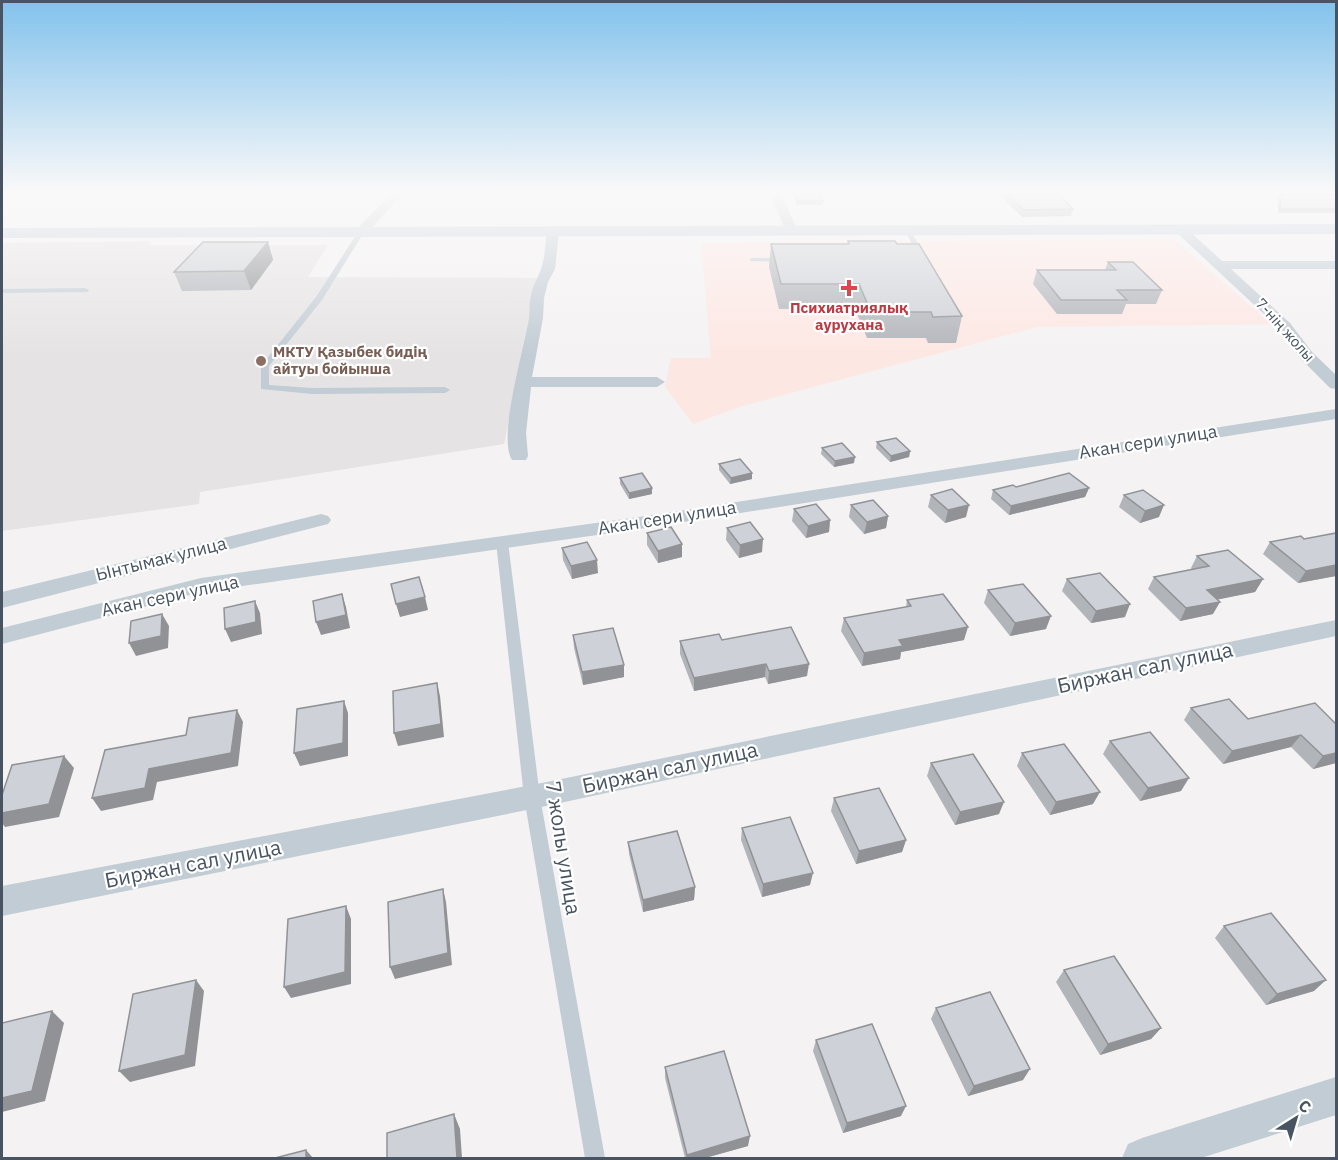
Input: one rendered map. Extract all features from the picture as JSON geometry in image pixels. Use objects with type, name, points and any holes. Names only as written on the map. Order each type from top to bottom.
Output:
[{"type":"street","points":[[519,456],[517,433],[523,382],[536,318],[537,298],[541,282],[548,269],[551,248]]},
{"type":"street","name":"7-нің жолы","points":[[1201,248],[1285,326],[1306,355],[1336,384]]},
{"type":"street","points":[[1220,265],[1336,265]]},
{"type":"street","points":[[523,382],[657,382]]},
{"type":"street","name":"Акан сери улица","points":[[2,636],[201,585],[646,522],[1336,414]]},
{"type":"street","name":"Ынтымак улица","points":[[2,600],[321,520]]},
{"type":"street","name":"Биржан сал улица","points":[[2,901],[532,796],[1336,628]]},
{"type":"street","points":[[1143,1158],[1336,1095]]},
{"type":"lane","points":[[351,248],[319,298],[265,366],[264,387],[312,391],[445,390]]},
{"type":"lane","points":[[912,260],[925,263],[917,248]]},
{"type":"lane","points":[[752,260],[798,260]]},
{"type":"lane","points":[[2,291],[85,290]]},
{"type":"lane","name":"7 жолы улица","points":[[502,542],[532,796],[595,1158]]},
{"type":"shaded area","name":"МКТУ Қазыбек бидің айтуы бойынша","points":[[2,248],[326,248],[308,277],[539,278],[504,444],[200,492],[199,504],[2,531]]},
{"type":"shaded area","points":[[701,248],[1184,248],[1271,324],[1037,327],[739,407],[693,424],[665,387],[671,358],[711,358]]},
{"type":"building","points":[[197,248],[263,248],[244,271],[174,272]]},
{"type":"building","points":[[772,248],[921,248],[962,316],[933,317],[931,312],[871,312],[859,284],[781,284]]},
{"type":"building","points":[[1108,262],[1133,262],[1162,290],[1117,290],[1127,300],[1061,300],[1037,270],[1116,270]]},
{"type":"building","points":[[896,438],[910,451],[891,456],[877,442]]},
{"type":"building","points":[[842,443],[855,457],[835,461],[822,448]]},
{"type":"building","points":[[740,459],[752,473],[731,478],[719,464]]},
{"type":"building","points":[[642,473],[652,488],[629,493],[620,478]]},
{"type":"building","points":[[1069,473],[1089,488],[1011,506],[993,490],[1013,485],[1016,487]]},
{"type":"building","points":[[952,489],[969,505],[948,510],[931,495]]},
{"type":"building","points":[[1143,490],[1164,505],[1145,511],[1124,495]]},
{"type":"building","points":[[873,500],[888,516],[867,522],[851,505]]},
{"type":"building","points":[[816,504],[830,520],[808,526],[794,509]]},
{"type":"building","points":[[750,522],[763,539],[740,545],[727,528]]},
{"type":"building","points":[[671,527],[682,544],[658,551],[647,533]]},
{"type":"building","points":[[1336,533],[1336,565],[1306,571],[1270,542],[1301,536],[1304,539]]},
{"type":"building","points":[[587,542],[597,560],[571,566],[562,548]]},
{"type":"building","points":[[1228,550],[1263,579],[1207,590],[1220,602],[1186,608],[1154,577],[1209,566],[1197,556]]},
{"type":"building","points":[[1100,573],[1130,604],[1096,611],[1067,579]]},
{"type":"building","points":[[419,577],[425,597],[396,604],[391,584]]},
{"type":"building","points":[[1023,584],[1051,616],[1015,623],[988,590]]},
{"type":"building","points":[[342,594],[346,615],[316,622],[313,601]]},
{"type":"building","points":[[943,594],[968,627],[899,640],[903,646],[864,653],[844,618],[911,606],[907,600]]},
{"type":"building","points":[[255,601],[256,622],[225,629],[224,608]]},
{"type":"building","points":[[162,614],[161,636],[129,643],[131,621]]},
{"type":"building","points":[[791,627],[809,664],[769,671],[766,664],[694,678],[680,641],[719,634],[722,640]]},
{"type":"building","points":[[613,628],[624,665],[582,672],[573,635]]},
{"type":"building","points":[[437,683],[441,724],[394,733],[393,691]]},
{"type":"building","points":[[1229,699],[1248,719],[1315,703],[1336,724],[1336,753],[1323,756],[1301,735],[1232,751],[1191,708]]},
{"type":"building","points":[[344,701],[343,743],[294,753],[297,709]]},
{"type":"building","points":[[237,710],[231,753],[149,769],[145,788],[92,798],[105,750],[186,735],[189,718]]},
{"type":"building","points":[[1150,732],[1189,778],[1148,788],[1110,741]]},
{"type":"building","points":[[1064,744],[1100,792],[1056,802],[1022,753]]},
{"type":"building","points":[[973,754],[1004,802],[960,812],[931,763]]},
{"type":"building","points":[[64,756],[49,804],[2,813],[2,795],[12,765]]},
{"type":"building","points":[[879,788],[906,840],[859,851],[834,798]]},
{"type":"building","points":[[790,817],[813,873],[763,884],[742,828]]},
{"type":"building","points":[[677,831],[695,887],[643,900],[628,842]]},
{"type":"building","points":[[443,889],[448,953],[390,967],[388,902]]},
{"type":"building","points":[[346,906],[345,972],[284,987],[288,919]]},
{"type":"building","points":[[1271,913],[1326,980],[1277,994],[1224,926]]},
{"type":"building","points":[[1114,956],[1161,1028],[1108,1044],[1064,970]]},
{"type":"building","points":[[196,980],[185,1055],[119,1071],[133,994]]},
{"type":"building","points":[[990,992],[1030,1069],[974,1086],[936,1008]]},
{"type":"building","points":[[52,1011],[32,1091],[2,1098],[2,1023]]},
{"type":"building","points":[[872,1024],[906,1106],[847,1123],[816,1040]]},
{"type":"building","points":[[724,1051],[750,1136],[687,1155],[665,1067]]},
{"type":"building","points":[[454,1114],[457,1158],[387,1158],[387,1133]]},
{"type":"building","points":[[306,1150],[306,1158],[275,1158]]},
{"type":"place","name":"Психиатриялық аурухана","points":[[849,288]]},
{"type":"place","name":"МКТУ Қазыбек бидің айтуы бойынша","points":[[261,361]]}]
